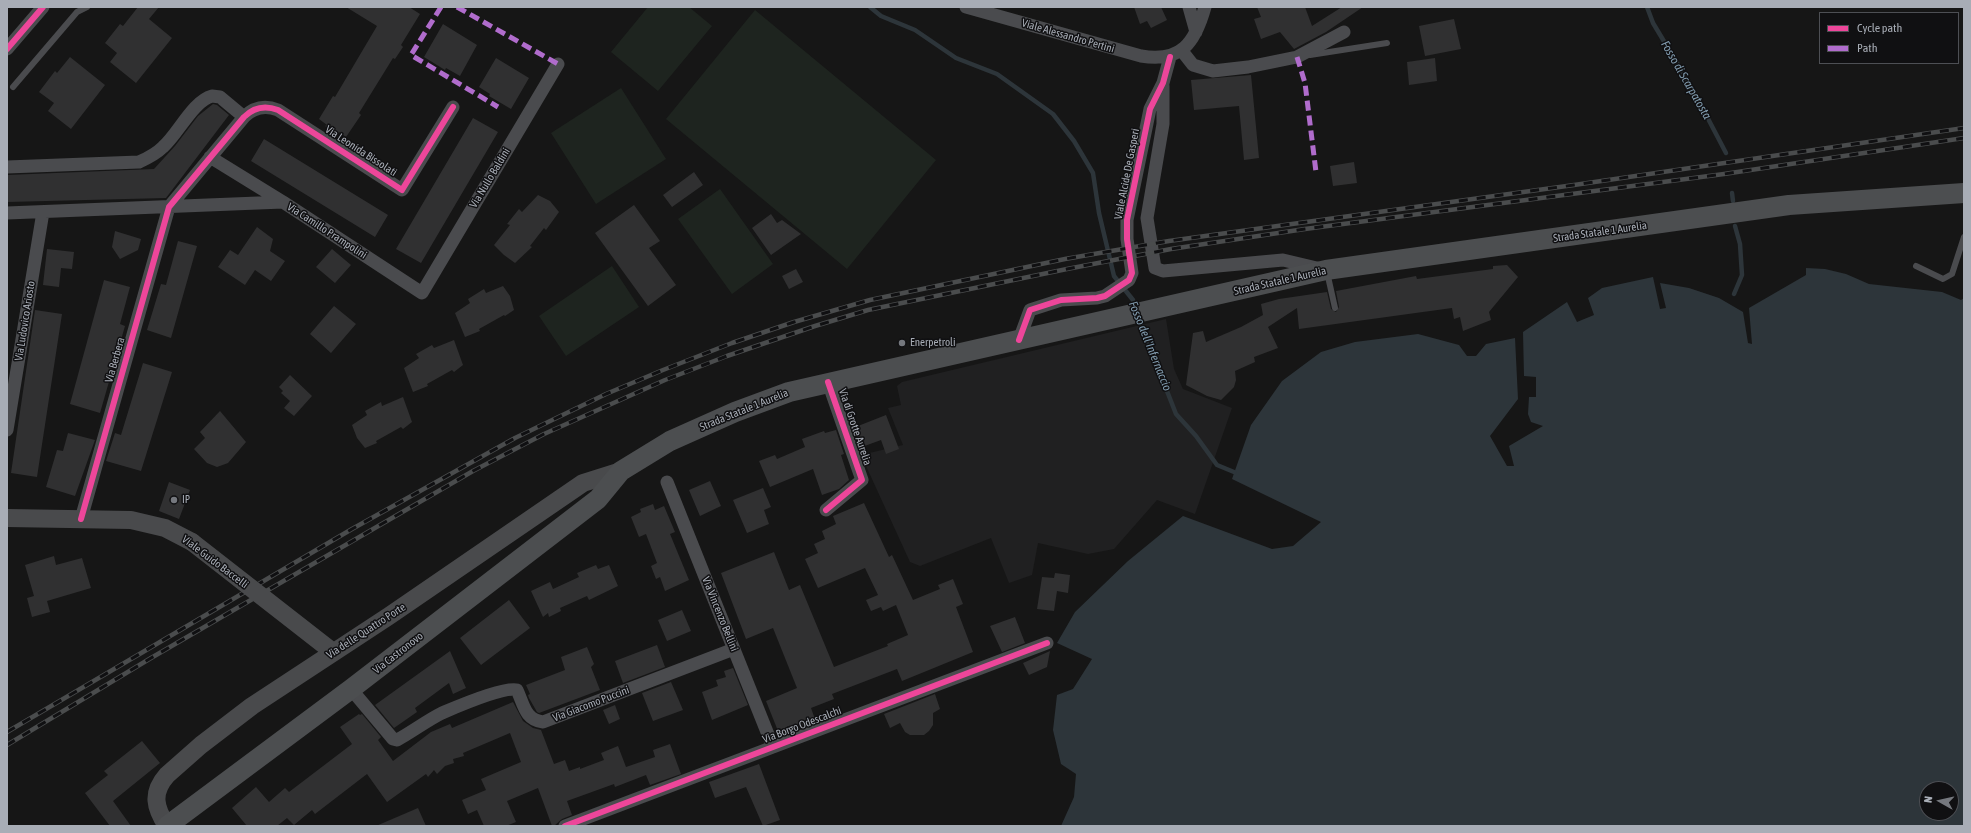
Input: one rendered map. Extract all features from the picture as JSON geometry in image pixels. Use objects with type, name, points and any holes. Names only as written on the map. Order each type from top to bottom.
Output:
[{"type":"main road","name":"Strada Statale 1 Aurelia","points":[[621,471],[670,441],[735,412],[789,392],[828,382],[1108,321],[1326,270],[1789,205],[1964,193]]},
{"type":"main road","name":"Via delle Quattro Porte","points":[[168,826],[159,812],[157,802],[160,784],[167,775],[233,719],[389,616],[582,483],[621,471]]},
{"type":"main road","name":"Via Castronovo","points":[[168,826],[351,689],[598,499],[621,471]]},
{"type":"main road","name":"Viale Guido Baccelli","points":[[7,518],[116,518],[148,523],[165,528],[192,542],[333,652]]},
{"type":"street","points":[[7,49],[42,7]]},
{"type":"street","name":"Viale Alessandro Pertini","points":[[966,7],[1141,56],[1155,59],[1170,57]]},
{"type":"street","points":[[1189,7],[1196,32]]},
{"type":"street","points":[[1170,57],[1182,51],[1189,44],[1196,32],[1204,9]]},
{"type":"street","points":[[1182,51],[1194,65],[1213,71],[1248,67],[1297,57],[1344,32]]},
{"type":"street","name":"Viale Alcide De Gasperi","points":[[1019,340],[1030,310],[1061,300],[1097,298],[1105,296],[1129,280],[1132,272],[1127,239],[1127,220],[1150,109],[1163,82],[1170,57]]},
{"type":"street","name":"Via Nullo Baldini","points":[[422,293],[558,64]]},
{"type":"street","name":"Viale Alcide De Gasperi","points":[[1163,82],[1163,124],[1147,218],[1155,268],[1163,271],[1283,260],[1326,270]]},
{"type":"street","points":[[7,167],[139,162],[149,158],[163,147],[200,103],[212,96],[220,97],[244,117],[169,207]]},
{"type":"street","name":"Via Leonida Bissolati","points":[[244,117],[251,111],[260,107],[278,110],[402,190],[453,107]]},
{"type":"street","points":[[210,157],[283,202]]},
{"type":"street","name":"Via Camillo Prampolini","points":[[7,214],[283,202],[422,293]]},
{"type":"street","name":"Via Berbera","points":[[81,519],[169,207]]},
{"type":"street","name":"Via Ludovico Ariosto","points":[[7,430],[11,384],[43,212]]},
{"type":"street","name":"Via di Grotte Aurelia","points":[[826,510],[862,480],[828,382]]},
{"type":"street","name":"Via Vincenzo Bellini","points":[[667,482],[773,747]]},
{"type":"street","name":"Via Borgo Odescalchi","points":[[565,826],[1047,643]]},
{"type":"street","name":"Via Giacomo Puccini","points":[[351,689],[393,739],[397,740],[441,714],[511,688],[517,690],[529,716],[535,721],[543,722],[734,649]]},
{"type":"lane","points":[[13,87],[77,12],[87,7]]},
{"type":"lane","points":[[1297,57],[1387,43]]},
{"type":"lane","points":[[1916,266],[1943,279],[1952,274],[1964,237]]},
{"type":"lane","points":[[1326,270],[1335,308]]},
{"type":"shaded area","points":[[648,7],[689,7],[712,26],[658,91],[611,52]]},
{"type":"shaded area","points":[[755,10],[936,160],[847,269],[666,119]]},
{"type":"shaded area","points":[[621,88],[666,159],[596,204],[551,133]]},
{"type":"shaded area","points":[[720,189],[773,264],[732,294],[678,219]]},
{"type":"shaded area","points":[[612,266],[639,307],[566,356],[539,316]]},
{"type":"shaded area","points":[[1806,268],[1825,269],[1846,274],[1869,284],[1942,292],[1961,300],[1964,298],[1964,826],[1061,826],[1074,797],[1076,774],[1061,764],[1053,730],[1057,695],[1073,689],[1092,659],[1057,643],[1075,612],[1128,561],[1183,516],[1272,549],[1293,546],[1321,522],[1232,479],[1251,425],[1282,381],[1321,352],[1355,342],[1418,334],[1459,345],[1467,356],[1476,356],[1486,344],[1515,338],[1518,399],[1490,436],[1507,466],[1514,466],[1509,446],[1543,426],[1531,422],[1528,414],[1529,397],[1536,397],[1536,377],[1524,376],[1523,332],[1567,302],[1577,322],[1594,315],[1588,298],[1602,288],[1653,277],[1660,309],[1666,308],[1660,283],[1689,288],[1719,298],[1743,312],[1748,343],[1752,344],[1749,308],[1806,275]]},
{"type":"shaded area","points":[[1166,319],[1174,369],[1183,389],[1232,408],[1195,514],[1157,500],[1114,549],[1088,554],[1038,543],[1032,575],[1009,583],[991,538],[920,566],[910,562],[861,455],[903,445],[888,408],[901,405],[897,386],[902,382]]},
{"type":"building","points":[[138,7],[159,7],[149,19],[172,38],[136,83],[110,62],[117,53],[105,43],[120,24],[123,26]]},
{"type":"building","points":[[346,7],[409,7],[420,14],[401,45],[403,47],[395,59],[393,58],[359,113],[361,115],[346,137],[325,126],[327,125],[319,119],[333,96],[335,97],[377,26]]},
{"type":"building","points":[[1134,7],[1161,7],[1167,20],[1151,28],[1147,21],[1140,24]]},
{"type":"building","points":[[1257,7],[1305,7],[1312,26],[1342,7],[1363,7],[1326,32],[1294,49],[1280,32],[1261,39],[1254,19],[1261,17]]},
{"type":"building","points":[[1454,19],[1461,49],[1425,56],[1419,26]]},
{"type":"building","points":[[443,24],[477,45],[460,76],[446,68],[445,70],[424,57]]},
{"type":"building","points":[[70,57],[105,85],[71,129],[48,111],[54,103],[39,92],[55,71],[57,73]]},
{"type":"building","points":[[496,58],[529,78],[511,109],[489,96],[490,94],[479,87]]},
{"type":"building","points":[[1435,58],[1437,81],[1409,85],[1407,62]]},
{"type":"building","points":[[1251,75],[1259,158],[1244,160],[1239,106],[1194,110],[1191,80]]},
{"type":"building","points":[[213,104],[217,105],[229,115],[166,198],[7,202],[7,175],[154,169],[175,146],[198,116]]},
{"type":"building","points":[[473,118],[498,132],[421,263],[396,249]]},
{"type":"building","points":[[264,139],[388,215],[375,237],[251,161]]},
{"type":"building","points":[[1354,162],[1357,183],[1333,186],[1330,166]]},
{"type":"building","points":[[694,172],[703,185],[672,207],[663,195]]},
{"type":"building","points":[[538,195],[550,201],[559,212],[546,230],[544,228],[530,246],[532,247],[515,263],[494,245],[510,225],[507,224],[519,209],[522,212]]},
{"type":"building","points":[[634,205],[660,241],[649,248],[676,285],[648,306],[595,233]]},
{"type":"building","points":[[771,214],[777,223],[782,220],[801,234],[771,255],[752,228]]},
{"type":"building","points":[[257,227],[273,239],[270,251],[285,261],[271,281],[255,270],[245,285],[218,267],[230,250],[238,255]]},
{"type":"building","points":[[115,231],[141,239],[138,250],[120,259],[112,247]]},
{"type":"building","points":[[178,241],[197,246],[171,338],[147,330],[161,284],[166,285]]},
{"type":"building","points":[[47,249],[74,252],[72,269],[61,268],[59,287],[43,285]]},
{"type":"building","points":[[332,249],[351,265],[335,283],[316,267]]},
{"type":"building","points":[[1507,265],[1518,277],[1489,312],[1491,320],[1463,331],[1460,317],[1454,319],[1452,308],[1299,329],[1297,308],[1268,327],[1278,348],[1254,357],[1255,362],[1235,371],[1236,380],[1234,387],[1221,400],[1207,396],[1186,385],[1193,333],[1203,331],[1206,342],[1241,327],[1263,315],[1261,304],[1279,299],[1327,292],[1331,309],[1336,312],[1339,307],[1336,291],[1416,276],[1417,279],[1493,269],[1493,266]]},
{"type":"building","points":[[796,269],[803,282],[789,289],[782,276]]},
{"type":"building","points":[[104,280],[130,287],[120,324],[125,326],[100,413],[70,404]]},
{"type":"building","points":[[503,286],[510,296],[514,310],[479,329],[480,331],[465,337],[455,313],[470,303],[468,299],[484,289],[486,293]]},
{"type":"building","points":[[334,306],[356,324],[331,353],[310,334]]},
{"type":"building","points":[[35,310],[62,314],[37,477],[11,473]]},
{"type":"building","points":[[454,340],[463,365],[454,372],[452,370],[427,384],[428,386],[413,392],[404,368],[419,358],[416,354],[432,345],[434,348]]},
{"type":"building","points":[[143,363],[172,372],[141,471],[106,461],[115,433],[121,435]]},
{"type":"building","points":[[290,375],[312,396],[294,416],[284,408],[290,401],[281,393],[283,391],[279,387]]},
{"type":"building","points":[[403,397],[412,422],[403,429],[401,427],[376,441],[377,443],[365,448],[357,438],[352,425],[367,415],[365,411],[381,402],[382,406]]},
{"type":"building","points":[[220,411],[246,442],[228,463],[217,467],[207,463],[194,449],[205,438],[200,432]]},
{"type":"building","points":[[886,415],[899,449],[886,454],[881,440],[859,448],[851,424],[857,422],[858,426]]},
{"type":"building","points":[[836,430],[844,454],[841,455],[849,480],[839,489],[822,495],[813,469],[770,487],[759,461],[775,455],[777,459],[805,447],[802,439],[824,431],[825,433]]},
{"type":"building","points":[[68,433],[95,440],[75,496],[46,487],[57,450],[63,451]]},
{"type":"building","points":[[710,481],[721,506],[700,516],[689,490]]},
{"type":"building","name":"IP","points":[[169,482],[190,490],[179,519],[159,511]]},
{"type":"building","points":[[763,488],[771,507],[764,510],[769,524],[747,533],[733,500]]},
{"type":"building","points":[[864,503],[889,557],[892,555],[913,600],[940,589],[938,585],[953,579],[963,604],[956,607],[973,652],[902,681],[897,669],[832,694],[834,699],[811,708],[816,722],[780,736],[766,701],[797,688],[773,628],[746,639],[721,573],[774,552],[789,590],[800,585],[834,667],[888,646],[887,644],[908,635],[896,605],[883,611],[881,607],[871,611],[866,600],[878,595],[865,568],[818,588],[805,559],[818,553],[814,544],[825,539],[822,531],[836,524],[833,516]]},
{"type":"building","points":[[653,504],[655,510],[664,506],[675,532],[670,534],[689,580],[665,591],[660,577],[656,579],[651,566],[657,563],[646,534],[639,537],[631,517],[641,512],[640,509]]},
{"type":"building","points":[[54,556],[56,565],[82,558],[91,588],[47,601],[50,612],[32,617],[27,598],[34,596],[25,565]]},
{"type":"building","points":[[596,565],[598,569],[609,565],[618,586],[589,600],[587,596],[560,608],[561,611],[549,617],[548,613],[543,617],[531,591],[550,582],[553,589],[579,577],[577,573]]},
{"type":"building","points":[[1055,573],[1070,575],[1068,593],[1057,591],[1054,611],[1037,609],[1042,577],[1054,578]]},
{"type":"building","points":[[509,600],[530,628],[481,665],[460,638]]},
{"type":"building","points":[[682,610],[691,631],[667,641],[658,620]]},
{"type":"building","points":[[1015,617],[1025,643],[1002,652],[990,626]]},
{"type":"building","points":[[657,645],[665,667],[623,683],[615,661]]},
{"type":"building","points":[[587,647],[594,664],[591,667],[600,690],[539,713],[537,712],[529,698],[528,695],[530,694],[526,685],[565,670],[561,657]]},
{"type":"building","points":[[450,651],[466,688],[453,694],[449,683],[415,708],[417,712],[394,728],[375,705]]},
{"type":"building","points":[[1050,651],[1047,667],[1029,675],[1023,663]]},
{"type":"building","points":[[733,668],[748,705],[712,720],[702,692],[718,686],[716,680],[726,677],[724,671]]},
{"type":"building","points":[[671,682],[683,710],[653,721],[642,693]]},
{"type":"building","points":[[935,694],[940,709],[933,713],[933,725],[924,735],[910,735],[905,732],[900,723],[890,728],[884,714]]},
{"type":"building","points":[[513,702],[523,721],[533,728],[541,730],[554,764],[565,760],[569,771],[580,767],[580,769],[604,760],[601,753],[618,746],[626,767],[655,757],[653,750],[670,744],[681,774],[650,785],[646,775],[615,787],[614,784],[567,801],[572,815],[562,819],[554,826],[552,826],[538,788],[507,801],[516,822],[506,826],[484,826],[477,810],[468,814],[462,800],[486,790],[481,779],[521,762],[510,733],[463,753],[464,756],[453,759],[454,763],[445,766],[437,774],[434,770],[428,777],[426,774],[387,802],[367,774],[315,814],[312,810],[294,825],[287,818],[277,826],[247,826],[232,808],[256,787],[269,802],[285,788],[289,792],[352,744],[340,727],[359,714],[362,714],[381,737],[378,740],[393,761],[431,732],[450,724],[452,728]]},
{"type":"building","points":[[615,705],[620,719],[609,724],[603,710]]},
{"type":"building","points":[[142,741],[160,763],[113,801],[131,826],[110,826],[85,793],[108,775],[104,771]]},
{"type":"building","points":[[759,764],[780,820],[763,826],[746,787],[715,798],[709,782]]},
{"type":"building","points":[[418,808],[426,826],[376,826]]},
{"type":"waterway","name":"Fosso dell'Infernaccio","points":[[870,7],[881,16],[915,30],[956,58],[997,74],[1053,114],[1074,141],[1093,173],[1099,213],[1114,276],[1133,300],[1135,308]]},
{"type":"waterway","name":"Fosso di Scarpatosta","points":[[1647,7],[1653,23],[1692,88],[1726,153]]},
{"type":"waterway","name":"Fosso di Scarpatosta","points":[[1732,193],[1733,201]]},
{"type":"waterway","name":"Fosso di Scarpatosta","points":[[1734,294],[1742,275],[1740,244],[1735,226]]},
{"type":"waterway","name":"Fosso dell'Infernaccio","points":[[1138,317],[1176,414],[1196,436],[1217,465],[1234,472]]},
{"type":"railway","points":[[7,732],[352,529],[515,438],[606,394],[663,370],[732,343],[794,322],[870,300],[1065,259],[1169,241],[1574,185],[1964,128]]},
{"type":"railway","points":[[7,745],[151,658],[473,471],[544,434],[665,380],[727,356],[815,326],[868,310],[1171,249],[1305,229],[1724,174],[1964,138]]},
{"type":"marked path","points":[[441,7],[411,55],[498,107]]},
{"type":"marked path","points":[[457,7],[558,64]]},
{"type":"marked path","points":[[1297,57],[1305,83],[1316,172]]},
{"type":"cycle path","points":[[7,49],[43,7]]},
{"type":"cycle path","points":[[1019,340],[1030,310],[1061,300],[1097,298],[1105,296],[1129,280],[1132,273],[1127,239],[1127,220],[1150,109],[1163,83],[1170,57]]},
{"type":"cycle path","points":[[81,519],[169,207],[244,117],[252,111],[264,107],[278,110],[402,190],[453,107]]},
{"type":"cycle path","points":[[826,510],[862,480],[828,382]]},
{"type":"cycle path","points":[[565,826],[1047,643]]},
{"type":"place","name":"Enerpetroli","points":[[902,343]]},
{"type":"place","name":"IP","points":[[174,500]]}]
